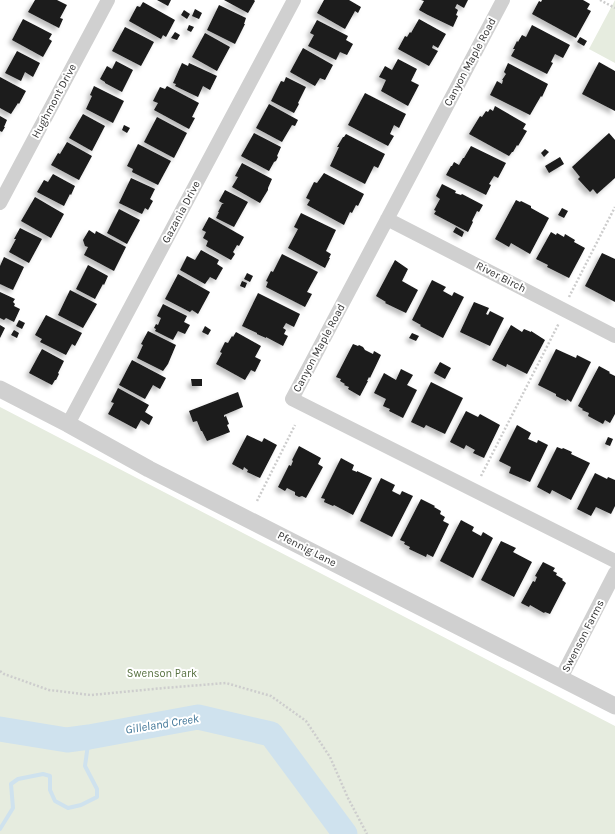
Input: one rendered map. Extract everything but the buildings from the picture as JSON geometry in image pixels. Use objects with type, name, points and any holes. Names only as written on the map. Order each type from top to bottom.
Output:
[{"type":"street","name":"Hughmont Drive","points":[[0,202],[108,0]]},
{"type":"street","name":"Gazania Drive","points":[[68,424],[294,0]]},
{"type":"street","name":"Canyon Maple Road","points":[[502,0],[292,399],[615,561]]},
{"type":"street","name":"River Birch","points":[[387,219],[615,336]]},
{"type":"street","name":"Pfennig Lane","points":[[0,389],[68,424],[149,469],[615,706]]},
{"type":"street","name":"Swenson Farms","points":[[562,678],[615,573]]},
{"type":"path","points":[[600,0],[615,8]]},
{"type":"path","points":[[569,297],[615,207]]},
{"type":"path","points":[[481,476],[559,323]]},
{"type":"path","points":[[257,501],[295,425]]},
{"type":"path","points":[[0,672],[48,690],[92,695],[226,683],[271,696],[306,721],[330,757],[348,798],[368,834]]},
{"type":"green space","points":[[615,0],[615,63],[589,49]]},
{"type":"green space","name":"Swenson Park","points":[[0,407],[615,726],[615,834],[0,834]]},
{"type":"waterway","name":"Gilleland Creek","points":[[0,729],[67,740],[198,717],[271,734],[345,834]]},
{"type":"waterway","points":[[0,829],[13,808],[11,784],[18,779],[43,774],[50,776],[50,790],[55,801],[68,808],[81,805],[97,797],[97,789],[85,766],[89,737]]}]
